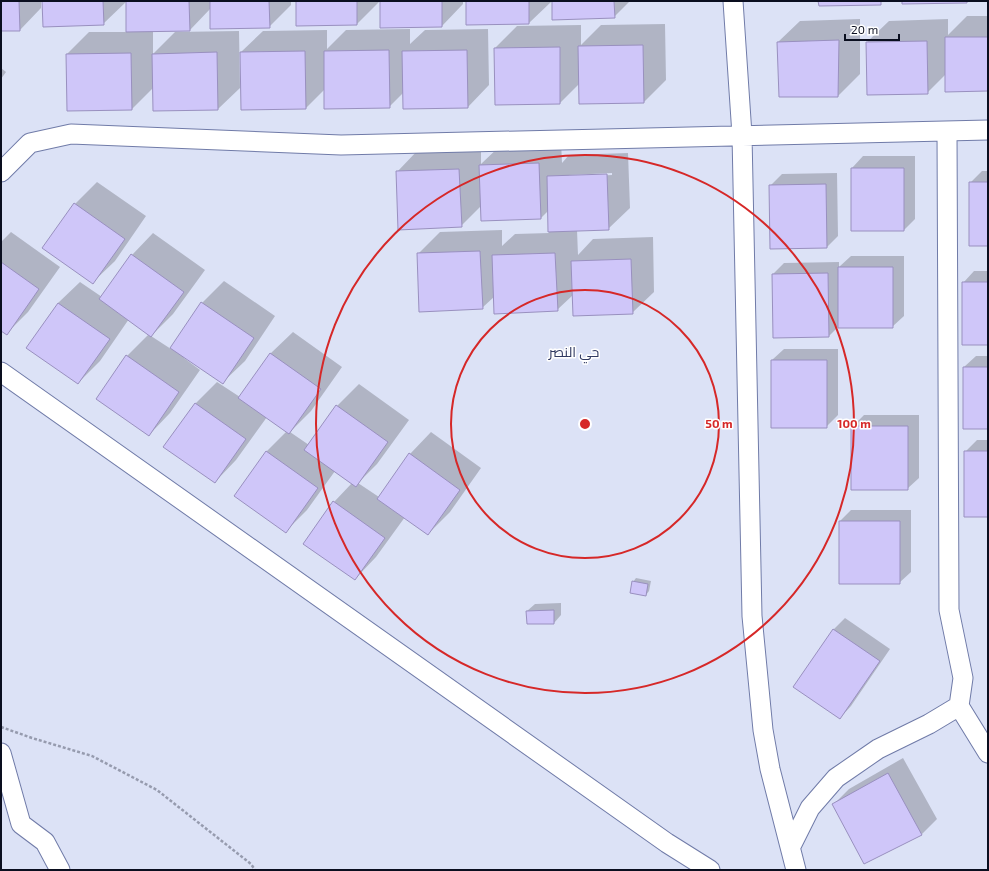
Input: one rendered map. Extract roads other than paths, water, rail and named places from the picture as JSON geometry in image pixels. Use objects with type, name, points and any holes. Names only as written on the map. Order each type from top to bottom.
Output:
[{"type":"street","points":[[733,1],[742,135],[752,616],[763,730],[770,769],[796,870]]},
{"type":"street","points":[[1,172],[30,143],[72,134],[341,145],[988,130]]},
{"type":"street","points":[[947,131],[949,610],[963,678],[959,706],[988,753]]},
{"type":"street","points":[[1,372],[667,843],[710,870]]},
{"type":"street","points":[[791,846],[810,808],[836,778],[878,749],[929,724],[959,706]]},
{"type":"street","points":[[1,753],[21,824],[45,842],[60,870]]},
{"type":"district","name":"حي النصر","points":[[574,352]]}]
